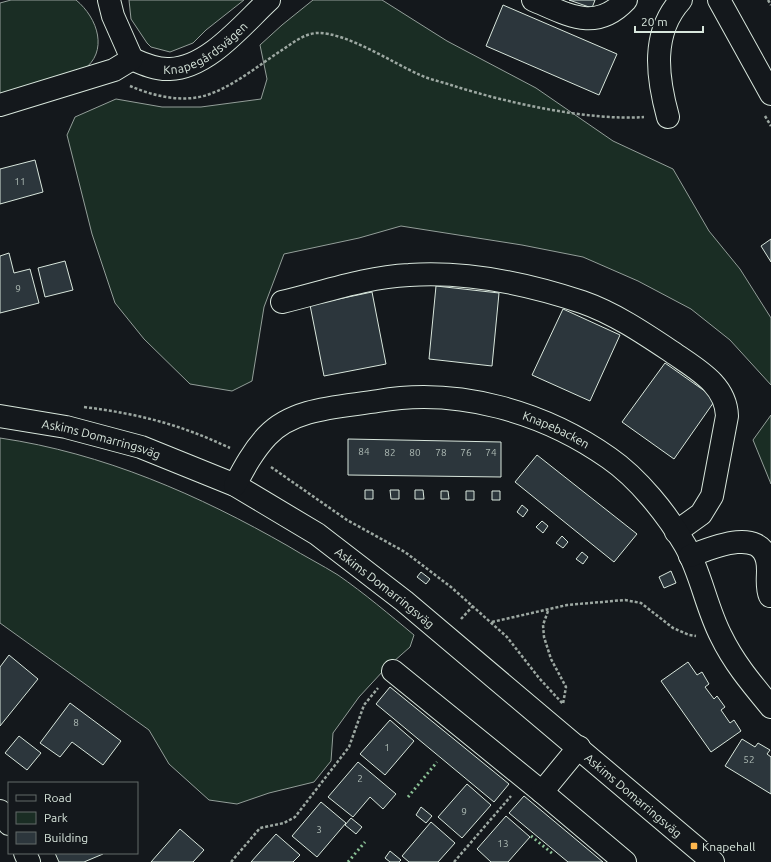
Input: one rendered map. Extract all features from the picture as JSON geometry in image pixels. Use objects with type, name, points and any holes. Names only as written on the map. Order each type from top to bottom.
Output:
[{"type":"street","points":[[0,105],[73,84],[123,64],[109,0]]},
{"type":"street","name":"Knapegårdsvägen","points":[[123,64],[169,69],[184,68],[197,62],[219,47],[269,0]]},
{"type":"street","points":[[533,0],[577,18],[592,19],[602,18],[626,0]]},
{"type":"street","points":[[668,116],[660,76],[660,39],[663,28],[681,0]]},
{"type":"street","points":[[719,0],[771,94]]},
{"type":"street","points":[[282,302],[369,280],[403,276],[471,277],[531,288],[583,303],[625,323],[703,373],[718,388],[727,406],[727,416],[712,496],[701,514],[676,532]]},
{"type":"street","name":"Knapebacken","points":[[235,485],[251,457],[267,436],[278,427],[302,415],[384,400],[429,397],[473,402],[525,414],[570,433],[610,458],[646,492],[676,532],[690,556],[720,635],[747,680],[771,707]]},
{"type":"street","name":"Askims Domarringsväg","points":[[0,416],[66,427],[141,447],[235,485],[317,534],[404,601],[712,862]]},
{"type":"street","points":[[690,556],[727,543],[740,541],[756,545],[766,555],[768,562],[767,590],[770,596]]},
{"type":"street","points":[[393,671],[534,785],[625,862]]},
{"type":"street","points":[[534,785],[578,747]]},
{"type":"street","points":[[0,811],[8,823]]},
{"type":"path","points":[[768,0],[771,5]]},
{"type":"path","points":[[123,64],[122,83],[156,95],[182,98],[207,95],[245,75],[302,37],[316,33],[333,34],[421,76],[507,100],[582,113],[629,118],[668,116]]},
{"type":"path","points":[[492,622],[548,611],[567,605],[625,600],[641,603],[673,628],[689,635],[705,638],[720,635]]},
{"type":"path","points":[[460,619],[472,606]]},
{"type":"path","points":[[548,611],[543,625],[544,637],[552,659],[566,687],[563,704],[549,724]]},
{"type":"path","points":[[231,862],[260,828],[284,823],[295,817],[349,748],[364,705],[393,671]]},
{"type":"path","points":[[454,862],[534,785]]},
{"type":"green space","points":[[11,0],[76,0],[84,7],[90,16],[98,35],[96,54],[91,63],[83,70],[0,94],[0,3]]},
{"type":"green space","points":[[129,0],[244,0],[206,30],[193,43],[170,52],[151,47],[147,43],[131,19]]},
{"type":"green space","points":[[313,0],[382,0],[447,41],[536,88],[613,141],[673,169],[709,231],[740,269],[771,318],[771,385],[730,340],[691,309],[638,281],[583,257],[522,245],[401,226],[359,238],[284,254],[264,307],[252,381],[232,391],[190,384],[144,339],[115,303],[92,234],[67,135],[75,117],[116,99],[162,107],[201,107],[261,99],[267,79],[260,45]]},
{"type":"green space","points":[[771,415],[771,484],[753,440]]},
{"type":"green space","points":[[0,438],[76,454],[113,465],[185,493],[254,527],[338,575],[414,635],[410,647],[384,670],[359,697],[333,733],[331,761],[314,782],[269,793],[237,804],[209,800],[169,764],[149,730],[0,623]]},
{"type":"building","points":[[569,0],[595,0],[592,8]]},
{"type":"building","points":[[503,5],[617,54],[599,95],[486,46]]},
{"type":"building","points":[[35,160],[43,192],[0,204],[0,169]]},
{"type":"building","points":[[771,239],[771,262],[761,246]]},
{"type":"building","points":[[9,253],[14,273],[30,269],[39,303],[0,313],[0,256]]},
{"type":"building","points":[[65,261],[73,290],[45,297],[38,268]]},
{"type":"building","points":[[436,286],[499,293],[492,366],[429,359]]},
{"type":"building","points":[[372,292],[386,364],[324,376],[310,305]]},
{"type":"building","points":[[563,309],[620,335],[590,401],[532,375]]},
{"type":"building","points":[[665,363],[716,399],[674,459],[622,422]]},
{"type":"building","points":[[348,439],[501,442],[501,477],[348,475]]},
{"type":"building","points":[[537,455],[637,534],[614,562],[515,482]]},
{"type":"building","points":[[365,490],[373,490],[373,499],[365,499]]},
{"type":"building","points":[[390,490],[399,490],[399,499],[391,499]]},
{"type":"building","points":[[415,490],[423,490],[424,499],[415,499]]},
{"type":"building","points":[[441,491],[448,491],[449,499],[441,499]]},
{"type":"building","points":[[466,491],[474,491],[474,500],[466,500]]},
{"type":"building","points":[[492,491],[500,491],[500,500],[492,500]]},
{"type":"building","points":[[522,505],[528,510],[523,517],[517,512]]},
{"type":"building","points":[[542,521],[548,526],[543,533],[536,527]]},
{"type":"building","points":[[562,536],[568,542],[563,548],[556,543]]},
{"type":"building","points":[[582,552],[588,557],[583,564],[576,559]]},
{"type":"building","points":[[671,571],[676,583],[664,588],[659,577]]},
{"type":"building","points":[[421,572],[430,579],[426,584],[417,577]]},
{"type":"building","points":[[9,655],[38,679],[0,726],[0,667]]},
{"type":"building","points":[[688,662],[697,675],[702,672],[709,684],[705,687],[714,699],[717,696],[725,707],[721,710],[730,723],[734,720],[741,731],[711,752],[661,681]]},
{"type":"building","points":[[390,687],[509,784],[494,802],[376,704]]},
{"type":"building","points":[[70,703],[121,741],[103,765],[72,742],[60,757],[40,743]]},
{"type":"building","points":[[390,720],[414,741],[385,775],[360,754]]},
{"type":"building","points":[[19,736],[41,753],[27,770],[5,753]]},
{"type":"building","points":[[742,739],[755,747],[758,743],[770,750],[767,754],[771,757],[771,794],[725,766]]},
{"type":"building","points":[[358,762],[396,794],[383,809],[370,797],[353,817],[328,797]]},
{"type":"building","points":[[467,784],[491,805],[462,838],[438,817]]},
{"type":"building","points":[[524,796],[603,862],[568,862],[509,813]]},
{"type":"building","points":[[321,802],[346,823],[317,857],[292,836]]},
{"type":"building","points":[[421,807],[432,816],[426,823],[416,815]]},
{"type":"building","points":[[506,816],[530,837],[508,862],[491,862],[477,849]]},
{"type":"building","points":[[351,818],[362,827],[356,834],[345,825]]},
{"type":"building","points":[[431,822],[455,843],[438,862],[409,862],[402,856]]},
{"type":"building","points":[[180,829],[204,850],[193,862],[151,862]]},
{"type":"building","points":[[276,834],[300,855],[293,862],[251,862]]},
{"type":"building","points":[[390,851],[401,860],[399,862],[390,862],[385,858]]},
{"type":"building","points":[[55,854],[103,854],[84,862],[59,862]]},
{"type":"hedge","points":[[408,797],[437,762]]},
{"type":"hedge","points":[[531,836],[553,854]]},
{"type":"hedge","points":[[348,862],[365,842]]},
{"type":"place","name":"Knapehall","points":[[694,846]]}]
